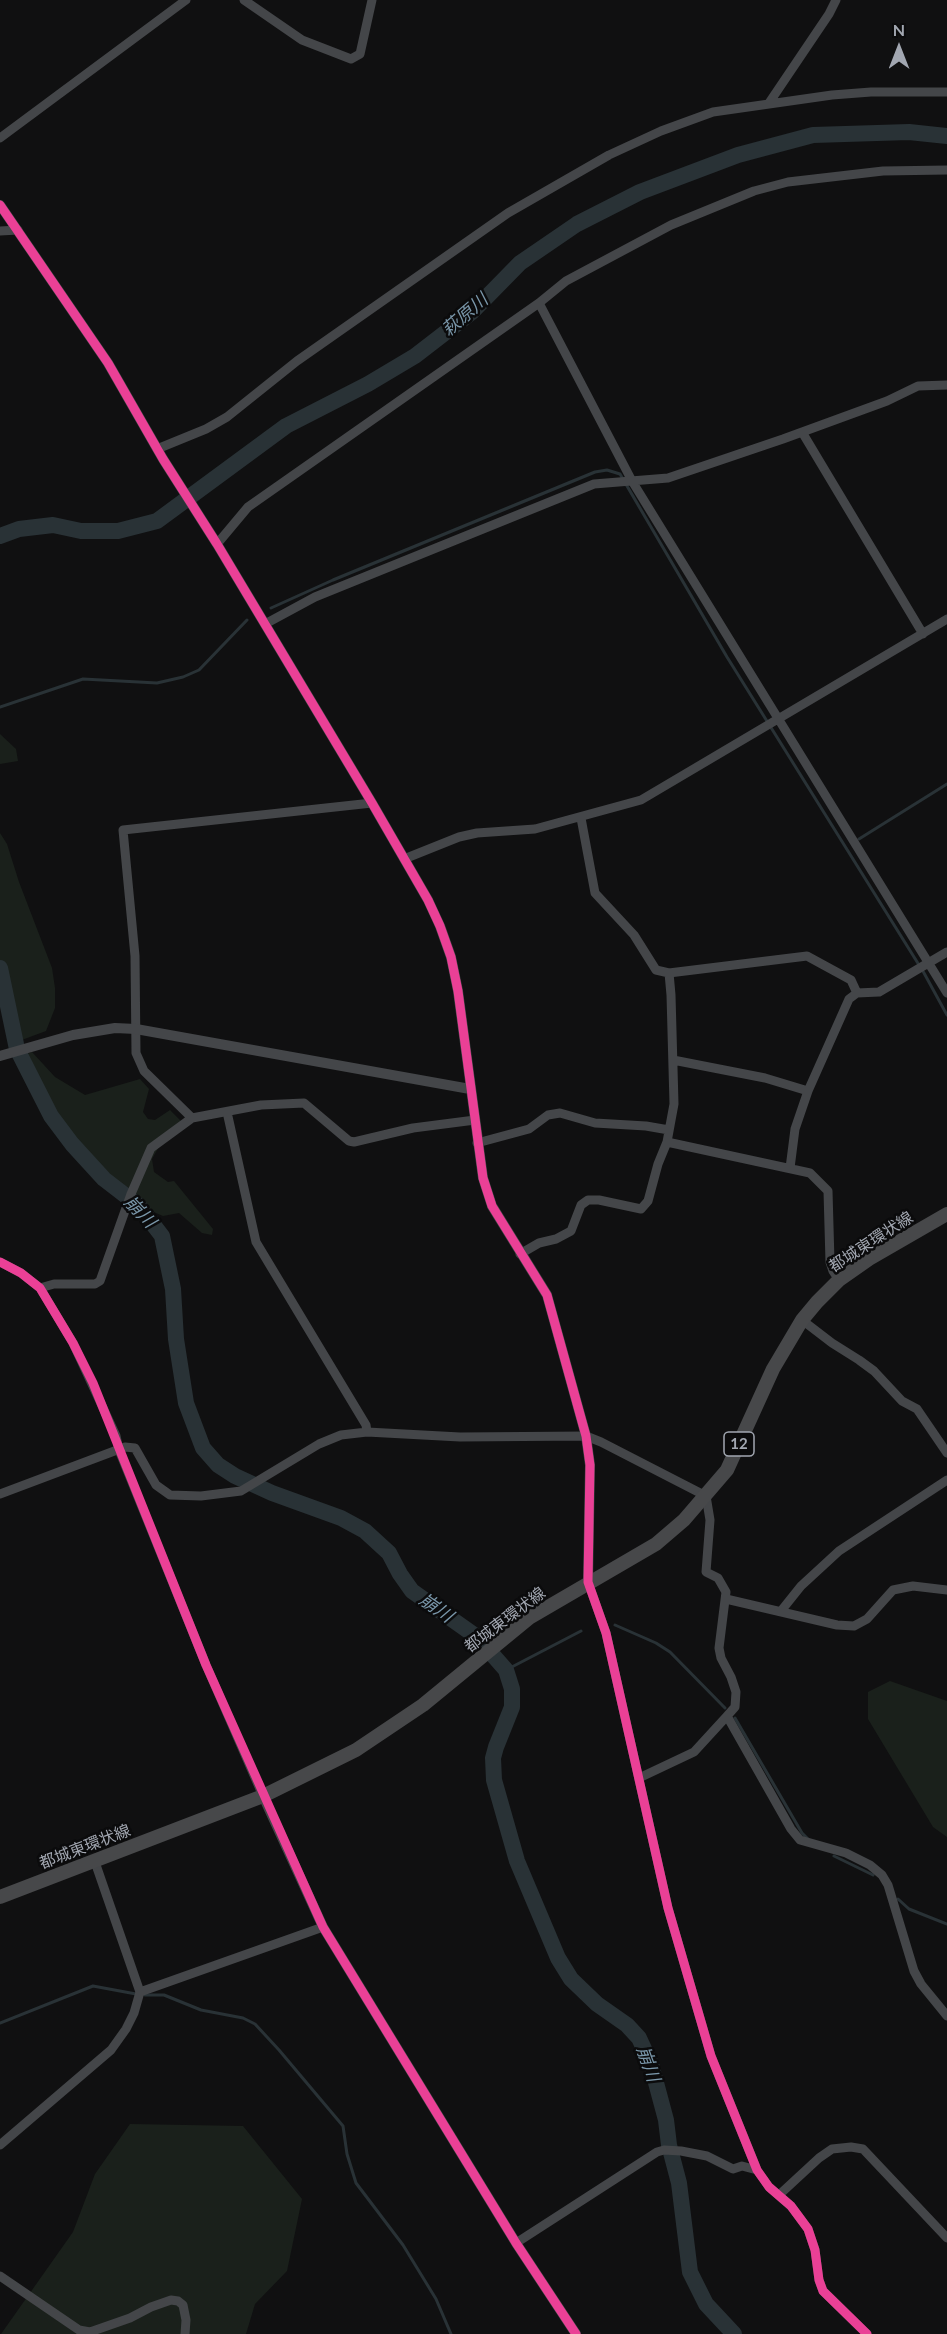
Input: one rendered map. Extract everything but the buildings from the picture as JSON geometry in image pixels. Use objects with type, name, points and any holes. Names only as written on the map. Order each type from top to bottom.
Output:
[{"type":"main road","name":"都城東環状線","points":[[0,1897],[263,1796],[357,1750],[389,1730],[529,1618],[656,1544],[684,1520],[727,1470],[773,1369],[802,1320],[839,1280],[879,1253],[947,1214]]},
{"type":"street","points":[[0,138],[186,0]]},
{"type":"street","points":[[244,0],[302,40],[351,59],[360,54],[372,0]]},
{"type":"street","points":[[769,104],[836,0]]},
{"type":"street","points":[[160,454],[227,417],[297,361],[508,213],[609,155],[661,130],[713,112],[769,104],[871,92],[947,92]]},
{"type":"street","points":[[217,544],[248,507],[539,303],[566,281],[661,230],[754,191],[788,182],[873,172],[947,170]]},
{"type":"street","points":[[0,205],[108,363],[160,454],[217,544],[428,900],[451,957],[458,991],[483,1178],[492,1206],[539,1281],[552,1308],[586,1436],[590,1466],[588,1582],[606,1633],[657,1866],[711,2056],[758,2170],[769,2187],[802,2219],[812,2238],[823,2291],[867,2334]]},
{"type":"street","points":[[0,231],[18,230]]},
{"type":"street","points":[[539,303],[632,481],[947,993]]},
{"type":"street","points":[[265,624],[315,597],[594,484],[668,478],[887,401],[918,386],[947,385]]},
{"type":"street","points":[[802,432],[922,634]]},
{"type":"street","points":[[404,859],[477,832],[535,829],[640,801],[947,619]]},
{"type":"street","points":[[192,1118],[144,1071],[136,1053],[135,956],[123,830],[372,803]]},
{"type":"street","points":[[581,818],[595,893],[634,934],[656,970],[669,973],[807,956],[851,980],[857,993]]},
{"type":"street","points":[[790,1167],[795,1129],[808,1091],[849,999],[857,993],[879,992],[947,952]]},
{"type":"street","points":[[520,1254],[539,1243],[556,1239],[571,1231],[581,1205],[588,1200],[599,1200],[641,1209],[648,1201],[658,1164],[667,1142],[674,1104],[669,973]]},
{"type":"street","points":[[1,1056],[94,1031],[136,1029],[470,1089]]},
{"type":"street","points":[[673,1060],[765,1078],[808,1091]]},
{"type":"street","points":[[40,1288],[54,1284],[95,1284],[100,1281],[151,1148],[192,1118],[261,1106],[304,1103],[349,1141],[354,1142],[413,1128],[475,1120]]},
{"type":"street","points":[[227,1112],[256,1242],[366,1425],[367,1432]]},
{"type":"street","points":[[477,1143],[529,1130],[548,1115],[560,1113],[595,1123],[646,1126],[669,1130]]},
{"type":"street","points":[[667,1142],[810,1173],[828,1191],[830,1262],[839,1280]]},
{"type":"street","points":[[0,1262],[21,1273],[40,1288],[83,1363],[116,1436],[119,1450],[206,1665],[323,1927],[516,2243],[576,2334]]},
{"type":"street","points":[[802,1320],[832,1343],[860,1360],[874,1371],[902,1401],[917,1409],[947,1453]]},
{"type":"street","points":[[0,1494],[125,1447],[135,1448],[156,1485],[170,1495],[201,1496],[241,1491],[319,1444],[341,1435],[367,1432],[460,1437],[586,1436],[602,1442],[706,1496],[710,1520],[706,1572],[723,1584],[726,1599],[719,1648],[736,1692],[735,1707],[694,1752],[639,1778]]},
{"type":"street","points":[[781,1611],[801,1586],[839,1551],[947,1480]]},
{"type":"street","points":[[726,1599],[837,1625],[854,1626],[867,1619],[893,1590],[913,1586],[947,1590]]},
{"type":"street","points":[[727,1716],[791,1829],[800,1840],[846,1853],[870,1865],[882,1875],[888,1885],[914,1971],[921,1984],[943,2004],[947,2016]]},
{"type":"street","points":[[0,2145],[111,2050],[126,2030],[140,1992],[94,1862]]},
{"type":"street","points":[[140,1992],[323,1927]]},
{"type":"street","points":[[779,2195],[832,2149],[851,2147],[863,2149],[947,2238]]},
{"type":"street","points":[[516,2243],[657,2152],[681,2151],[707,2156],[733,2169],[742,2166],[758,2170]]},
{"type":"street","points":[[0,2276],[79,2330],[90,2332],[130,2318],[151,2307],[171,2300],[178,2301],[183,2305],[186,2320],[185,2334]]},
{"type":"shaded area","points":[[0,734],[16,749],[18,761],[0,764]]},
{"type":"shaded area","points":[[0,833],[7,844],[52,968],[55,988],[55,1008],[46,1031],[11,1044],[0,1000]]},
{"type":"shaded area","points":[[32,1052],[55,1077],[85,1095],[140,1079],[149,1089],[143,1112],[148,1119],[155,1120],[170,1110],[182,1122],[161,1143],[152,1159],[154,1172],[168,1182],[174,1181],[213,1229],[212,1235],[202,1233],[179,1213],[163,1216],[156,1213],[104,1176],[73,1141],[28,1079],[17,1058]]},
{"type":"shaded area","points":[[890,1681],[947,1701],[947,1837],[933,1827],[868,1719],[868,1692]]},
{"type":"shaded area","points":[[130,2124],[243,2126],[302,2199],[287,2271],[255,2304],[246,2334],[1,2334],[73,2232],[95,2174]]},
{"type":"waterway","name":"萩原川","points":[[0,536],[19,529],[53,525],[81,531],[118,531],[157,521],[286,426],[368,384],[415,356],[472,312],[520,263],[577,224],[640,192],[738,155],[813,135],[909,132],[947,136]]},
{"type":"waterway","points":[[271,608],[333,580],[595,472],[607,470],[620,474],[727,657],[924,973],[947,1015]]},
{"type":"waterway","points":[[0,707],[83,679],[157,683],[183,677],[199,670],[247,620]]},
{"type":"waterway","points":[[859,839],[947,784]]},
{"type":"waterway","name":"崩川","points":[[0,968],[17,1049],[51,1116],[72,1144],[104,1179],[139,1206],[162,1236],[173,1289],[176,1339],[186,1403],[203,1448],[218,1465],[235,1476],[272,1493],[341,1518],[365,1531],[389,1553],[412,1591],[477,1637],[506,1670],[512,1689],[512,1707],[493,1758],[494,1780],[517,1861],[558,1958],[571,1979],[597,2004],[627,2025],[639,2038],[651,2064],[679,2183],[690,2272],[706,2304],[734,2334]]},
{"type":"waterway","points":[[615,1625],[656,1643],[670,1652],[725,1708]]},
{"type":"waterway","points":[[506,1670],[581,1631]]},
{"type":"waterway","points":[[735,1718],[802,1833],[809,1840]]},
{"type":"waterway","points":[[834,1856],[873,1875]]},
{"type":"waterway","points":[[898,1899],[909,1909],[947,1924]]},
{"type":"waterway","points":[[0,2023],[93,1986],[136,1994]]},
{"type":"waterway","points":[[145,1995],[164,1995],[201,2010],[243,2018],[255,2024],[279,2050],[343,2126],[347,2154],[356,2183],[403,2245],[436,2299],[451,2334]]},
{"type":"cycle path","points":[[0,205],[108,363],[163,459],[217,544],[372,803],[428,900],[440,926],[451,957],[458,991],[483,1178],[492,1206],[547,1295],[586,1436],[590,1465],[588,1582],[606,1633],[668,1908],[711,2056],[757,2170],[769,2187],[791,2206],[808,2229],[815,2250],[819,2280],[823,2291],[867,2334]]},
{"type":"cycle path","points":[[0,1262],[21,1273],[40,1288],[73,1343],[93,1383],[206,1665],[323,1927],[516,2243],[576,2334]]}]
